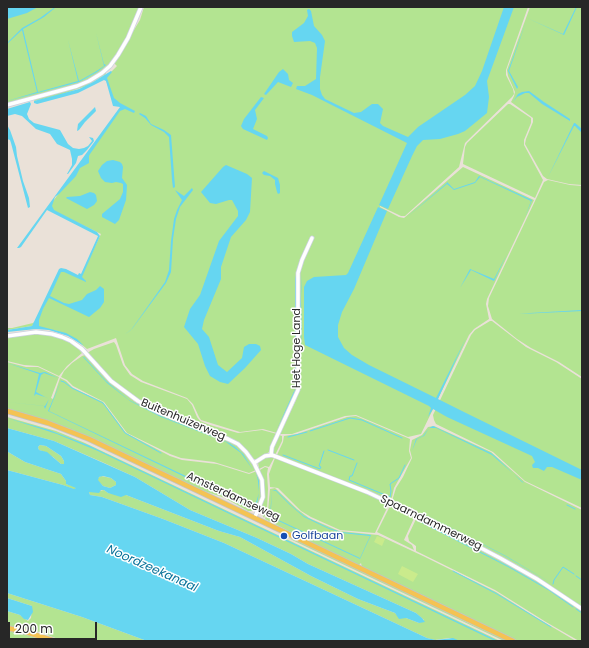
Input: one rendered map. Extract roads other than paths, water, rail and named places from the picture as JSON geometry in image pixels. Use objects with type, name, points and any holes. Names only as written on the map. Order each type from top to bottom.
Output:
[{"type":"main road","name":"Amsterdamseweg","points":[[7,411],[48,423],[84,437],[513,641]]},
{"type":"main road","points":[[7,628],[55,641]]},
{"type":"street","points":[[7,105],[77,86],[90,81],[102,73],[110,66],[118,55],[128,38],[142,7]]},
{"type":"street","name":"Het Hoge Land","points":[[271,455],[272,447],[298,390],[298,273],[312,238]]},
{"type":"street","name":"Buitenhuizerweg","points":[[7,336],[41,332],[71,341],[85,353],[111,381],[132,398],[158,412],[232,440],[244,449],[254,463],[261,477],[263,489],[261,504],[255,517]]},
{"type":"street","points":[[254,463],[265,456],[271,455]]},
{"type":"street","name":"Spaarndammerweg","points":[[271,455],[367,492],[435,524],[532,576],[582,609]]},
{"type":"water","points":[[7,7],[38,7],[27,13],[7,19]]},
{"type":"water","points":[[55,7],[44,17],[23,29],[38,92],[78,81],[68,40],[79,81],[104,66],[96,33],[104,64],[106,65],[97,72],[79,82],[7,101],[37,92],[22,30],[7,43],[22,28],[40,18]]},
{"type":"water","points":[[504,7],[514,7],[487,81],[489,97],[487,113],[465,131],[458,134],[440,139],[423,140],[417,146],[388,209],[379,205],[407,143],[312,95],[296,89],[297,86],[305,86],[316,79],[317,48],[315,43],[310,41],[294,42],[292,32],[304,23],[308,16],[307,10],[309,9],[311,11],[314,26],[325,41],[320,77],[320,89],[325,99],[354,113],[361,112],[372,104],[378,104],[383,109],[380,123],[383,126],[408,137],[418,127],[465,95],[475,86],[482,71]]},
{"type":"water","points":[[576,7],[564,35],[527,18],[563,34]]},
{"type":"water","points":[[526,22],[509,71],[518,87],[517,89],[508,71]]},
{"type":"water","points":[[283,69],[288,74],[289,80],[293,83],[291,87],[278,82],[266,95],[264,94],[279,72]]},
{"type":"water","points":[[111,71],[112,72],[107,78],[114,98],[135,111],[134,113],[125,109],[120,111],[90,154],[89,163],[80,168],[76,176],[55,197],[52,206],[54,210],[97,232],[100,236],[82,277],[86,282],[61,272],[50,296],[69,304],[82,300],[87,294],[96,290],[100,286],[104,289],[104,302],[100,308],[89,317],[49,298],[43,309],[39,320],[39,326],[66,333],[77,339],[84,346],[68,336],[49,330],[36,329],[7,332],[7,330],[32,326],[59,269],[66,269],[78,275],[79,273],[81,274],[98,236],[47,210],[21,247],[17,248],[120,107],[113,106],[106,81],[104,80],[78,93],[37,104],[34,103],[34,101],[79,89]]},
{"type":"water","points":[[529,91],[570,119],[570,121],[542,104],[529,93],[525,93],[517,97],[513,102],[518,94]]},
{"type":"water","points":[[261,97],[264,98],[255,110],[257,119],[253,129],[267,136],[267,140],[243,129],[241,126],[244,119]]},
{"type":"water","points":[[30,102],[31,104],[27,114],[29,119],[34,123],[60,130],[68,144],[73,148],[79,149],[88,146],[92,141],[89,137],[93,138],[94,141],[82,155],[78,156],[76,163],[68,174],[72,165],[70,150],[57,144],[50,134],[36,129],[22,116],[15,114],[7,116],[7,109]]},
{"type":"water","points":[[95,107],[96,111],[77,131],[78,124]]},
{"type":"water","points":[[140,113],[146,116],[151,124],[171,135],[175,187],[173,188],[169,137],[164,132],[151,125],[139,114]]},
{"type":"water","points":[[574,123],[582,129],[582,133],[574,126],[548,177]]},
{"type":"water","points":[[7,125],[16,147],[23,181],[29,198],[30,207],[28,208],[11,143],[10,140],[7,139]]},
{"type":"water","points":[[113,160],[122,164],[122,178],[127,185],[126,200],[119,220],[115,224],[102,217],[102,214],[120,199],[123,192],[123,184],[116,182],[105,182],[101,178],[98,171],[107,161]]},
{"type":"water","points":[[226,165],[247,174],[252,178],[250,212],[246,220],[231,237],[221,267],[221,279],[204,320],[202,329],[209,337],[218,365],[227,372],[242,358],[244,347],[249,344],[256,344],[260,346],[261,350],[228,384],[220,382],[210,376],[198,344],[184,327],[190,309],[200,295],[219,241],[238,216],[238,211],[232,200],[216,204],[210,203],[201,192]]},
{"type":"water","points":[[264,171],[278,178],[280,193],[278,194],[277,192],[275,180],[270,176],[264,175],[262,173]]},
{"type":"water","points":[[479,176],[532,200],[525,217],[531,201],[480,177],[475,183],[454,190],[447,184],[407,217],[448,182],[454,189],[475,182]]},
{"type":"water","points":[[192,188],[193,190],[180,207],[176,219],[171,272],[166,283],[131,329],[165,282],[169,270],[174,219],[182,200],[175,190],[184,196]]},
{"type":"water","points":[[90,192],[96,195],[97,201],[94,205],[87,209],[66,198],[80,196]]},
{"type":"water","points":[[378,207],[387,211],[354,289],[342,312],[338,325],[338,337],[344,348],[352,355],[369,365],[436,398],[466,338],[438,399],[582,470],[582,480],[552,467],[547,467],[544,471],[538,468],[533,468],[532,465],[535,462],[532,456],[447,417],[433,409],[428,417],[431,408],[429,406],[305,345],[304,287],[307,281],[314,277],[346,275],[348,273]]},
{"type":"water","points":[[507,254],[494,281],[471,270],[460,288],[470,269],[494,279]]},
{"type":"water","points":[[299,260],[296,276],[296,386],[293,397],[277,429],[295,389],[295,280]]},
{"type":"water","points":[[302,274],[301,298],[302,350],[300,304]]},
{"type":"water","points":[[582,311],[519,314],[530,313]]},
{"type":"water","points":[[83,357],[106,381],[129,400],[163,417],[229,443],[243,454],[253,470],[241,453],[226,442],[161,417],[130,401],[107,383]]},
{"type":"water","points":[[7,363],[40,373],[45,372],[58,378],[44,373],[41,375],[36,392],[49,399],[36,394],[34,396],[39,374]]},
{"type":"water","points":[[61,381],[49,411],[253,508],[259,493],[256,507],[253,509],[239,503],[48,411]]},
{"type":"water","points":[[7,418],[49,430],[90,446],[498,641],[495,641],[98,451],[57,434]]},
{"type":"water","points":[[433,426],[491,453],[513,474],[492,455],[436,428],[429,428]]},
{"type":"water","name":"Noordzeekanaal","points":[[7,428],[54,441],[135,477],[190,510],[257,538],[308,564],[416,613],[425,622],[419,623],[406,618],[399,619],[395,613],[358,599],[311,576],[240,537],[219,531],[126,495],[121,497],[101,490],[99,493],[89,492],[90,495],[102,497],[224,543],[427,638],[436,640],[453,638],[460,641],[147,641],[82,617],[7,593],[7,470],[74,489],[76,488],[66,484],[66,481],[61,474],[25,462],[8,452]],"holes":[[[40,445],[46,446],[61,456],[64,464],[61,464],[47,452],[39,450],[38,447]],[[103,476],[111,478],[116,482],[116,485],[110,488],[103,486],[98,480],[99,477]]]},
{"type":"water","points":[[429,428],[424,436],[417,439],[412,451],[416,439],[423,436]]},
{"type":"water","points":[[272,490],[276,490],[304,516],[329,528],[341,532],[371,535],[360,559],[269,516],[270,511],[270,516],[360,558],[370,536],[342,533],[329,529],[304,517],[276,491]]},
{"type":"water","points":[[419,511],[506,556],[553,584],[505,556]]},
{"type":"water","points":[[7,598],[32,606],[33,612],[28,620],[24,619],[20,615],[7,611]]},
{"type":"waterway","points":[[61,381],[103,403],[125,433],[161,453]]},
{"type":"waterway","points":[[310,431],[350,418],[362,420],[402,438]]},
{"type":"waterway","points":[[288,437],[307,432]]},
{"type":"waterway","points":[[328,450],[354,460]]},
{"type":"waterway","points":[[283,455],[320,469],[321,467],[319,466],[324,451]]},
{"type":"waterway","points":[[357,463],[349,480],[390,497],[390,484],[399,478],[405,465]]},
{"type":"waterway","points":[[567,505],[575,509]]},
{"type":"waterway","points":[[417,520],[509,567],[549,590],[573,607]]},
{"type":"waterway","points":[[553,584],[563,567],[574,574]]},
{"type":"waterway","points":[[453,571],[497,594],[551,627]]},
{"type":"waterway","points":[[576,576],[582,580]]},
{"type":"waterway","points":[[576,609],[582,613]]},
{"type":"place","name":"Golfbaan","points":[[284,536]]}]
